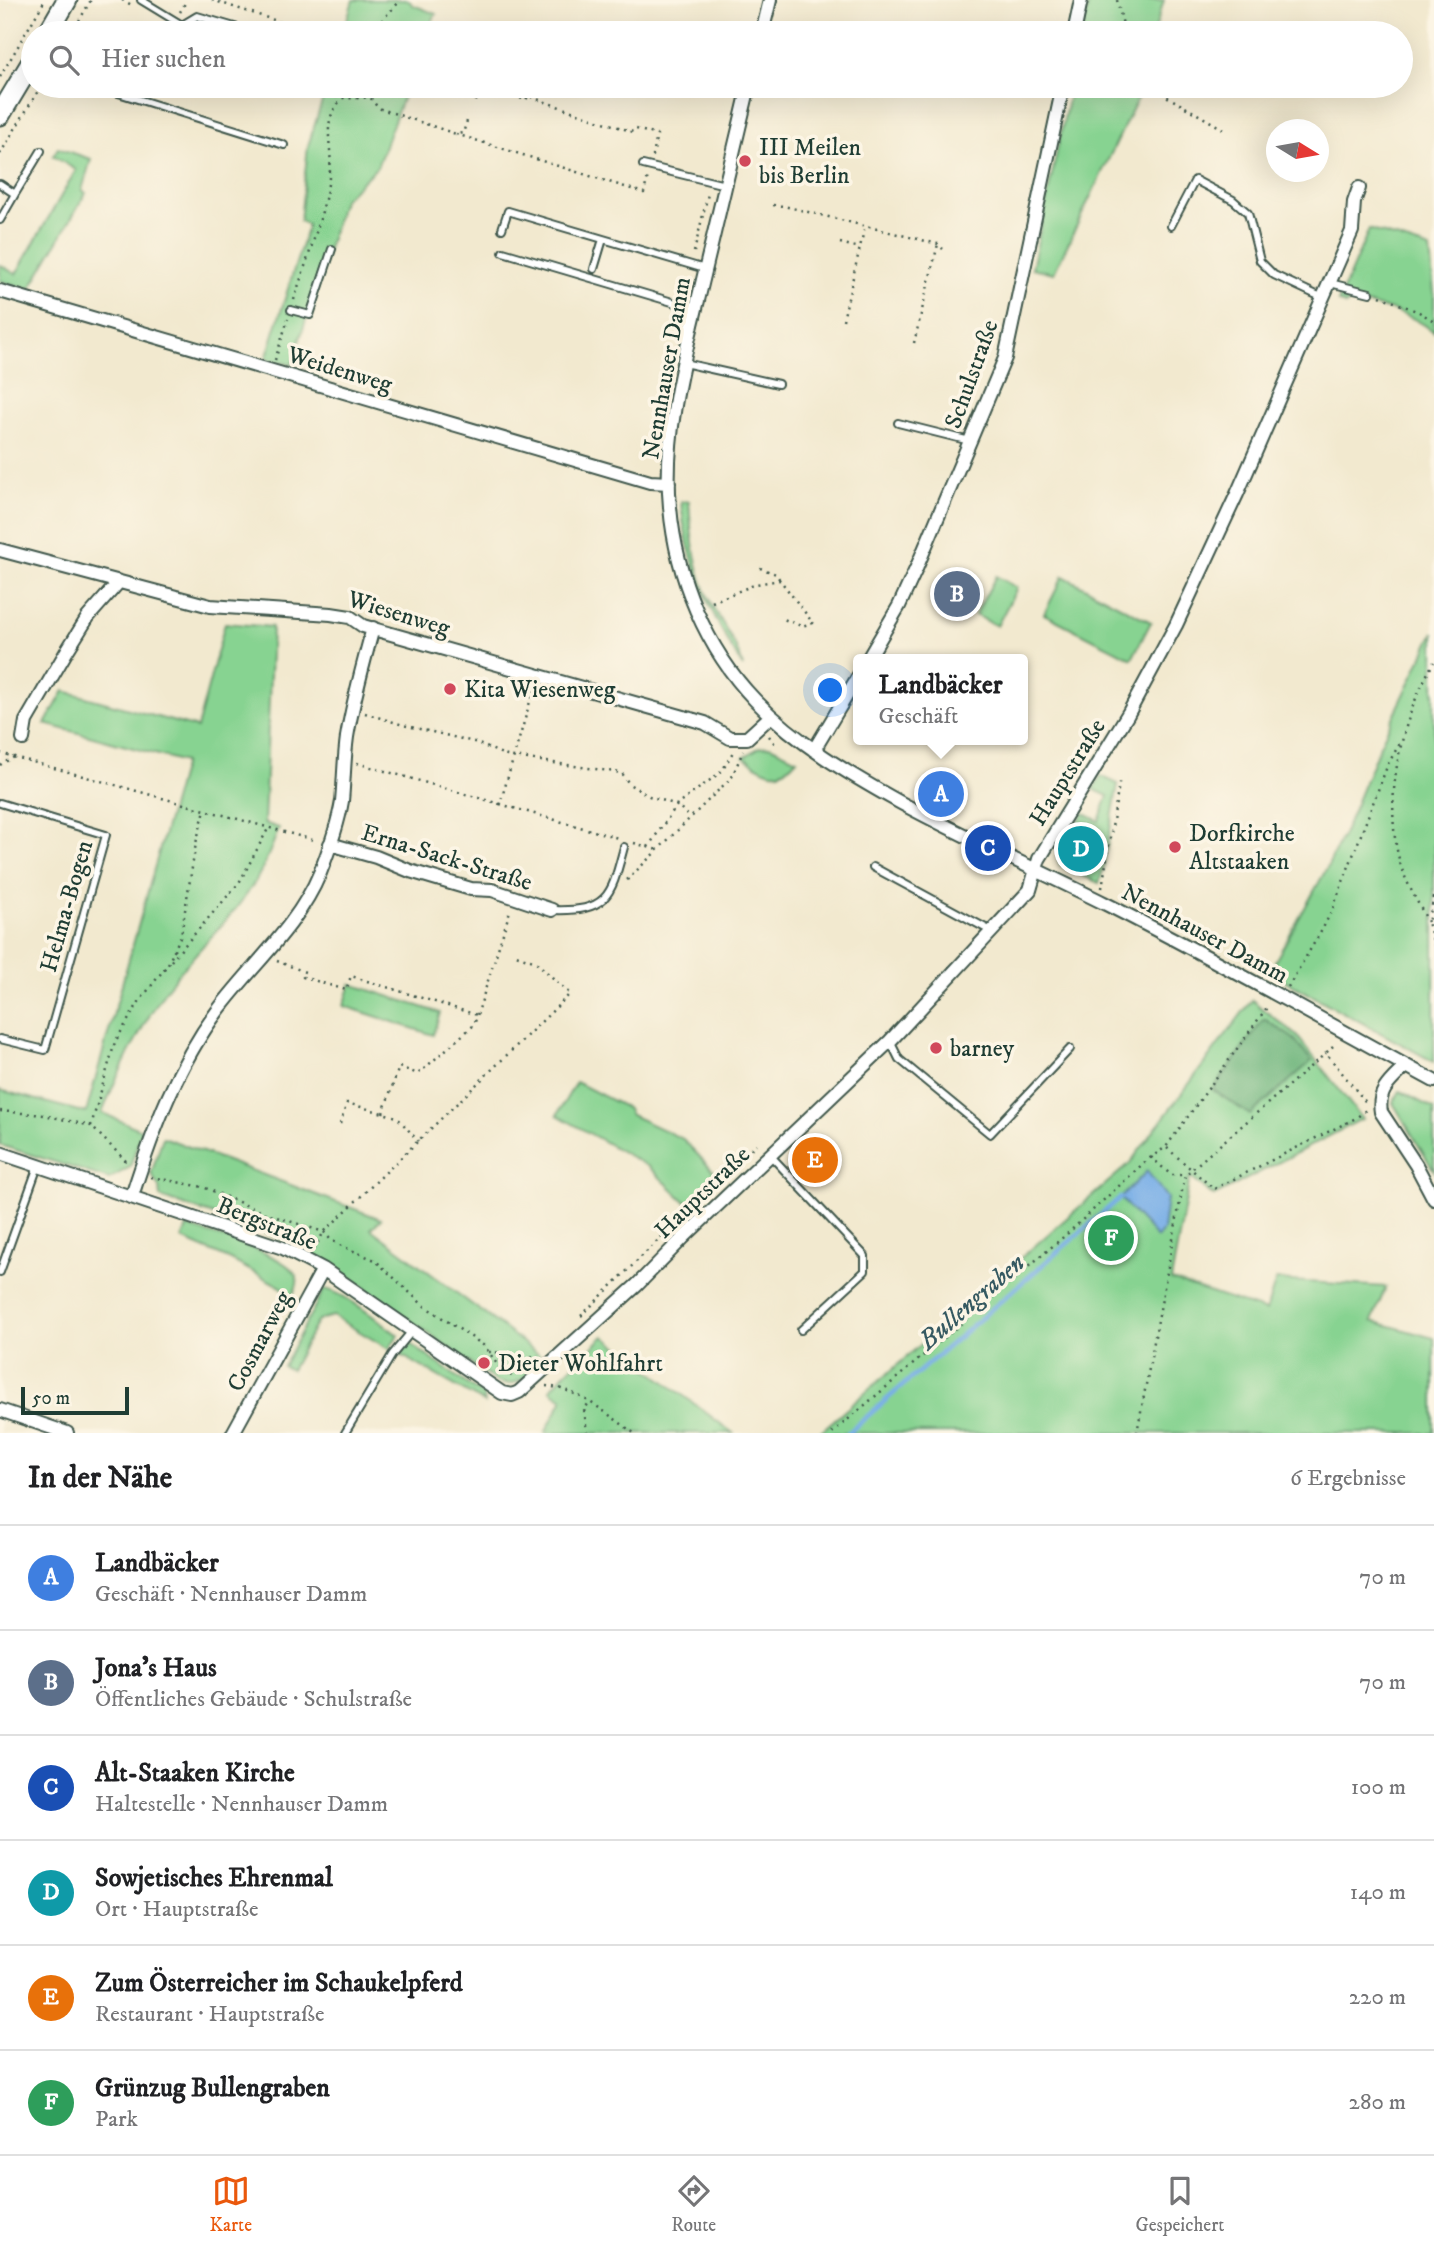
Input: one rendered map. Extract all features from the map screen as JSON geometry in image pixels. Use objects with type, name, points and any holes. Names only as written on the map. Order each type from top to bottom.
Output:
[{"type":"main road","points":[[55,21],[67,0]]},
{"type":"main road","points":[[0,116],[21,81]]},
{"type":"street","points":[[765,21],[770,0]]},
{"type":"street","points":[[1077,21],[1081,0]]},
{"type":"street","name":"Nennhauser Damm","points":[[746,98],[684,363],[672,430],[668,483],[672,528],[682,573],[697,611],[728,667],[771,716],[814,750],[860,780],[893,799],[1136,919],[1434,1082]]},
{"type":"street","name":"Schulstraße","points":[[871,654],[899,606],[916,569],[1005,358],[1060,98]]},
{"type":"street","name":"Hauptstraße","points":[[492,1387],[502,1394],[512,1395],[530,1384],[637,1285],[890,1041],[1030,890],[1035,870],[1046,847],[1128,714],[1208,559],[1352,231],[1354,202],[1359,188]]},
{"type":"street","name":"Weidenweg","points":[[0,291],[650,482],[668,483]]},
{"type":"street","name":"Wiesenweg","points":[[0,550],[211,606],[350,617],[363,626],[705,723],[725,736],[742,738]]},
{"type":"street","points":[[23,739],[26,721],[78,632],[118,583]]},
{"type":"street","points":[[132,1196],[156,1123],[198,1039],[218,1010],[304,904],[320,873],[342,799],[352,710],[373,628]]},
{"type":"street","points":[[814,750],[853,685]]},
{"type":"street","points":[[742,738],[771,716]]},
{"type":"street","name":"Erna-Sack-Straße","points":[[330,844],[471,889],[492,890],[552,911]]},
{"type":"street","points":[[1406,1066],[1383,1089],[1379,1102],[1381,1112],[1416,1165],[1434,1199]]},
{"type":"street","name":"Bergstraße","points":[[0,1153],[273,1244],[323,1269],[492,1387]]},
{"type":"street","name":"Cosmarweg","points":[[233,1433],[323,1269]]},
{"type":"street","points":[[0,1410],[67,1433]]},
{"type":"lane","points":[[141,0],[175,21]]},
{"type":"lane","points":[[189,21],[197,16],[214,21]]},
{"type":"lane","points":[[134,98],[284,145]]},
{"type":"lane","points":[[0,220],[41,151]]},
{"type":"lane","points":[[643,164],[725,185]]},
{"type":"lane","points":[[1171,226],[1195,180],[1233,200],[1248,213],[1260,261],[1274,275],[1323,298]]},
{"type":"lane","points":[[0,184],[15,194]]},
{"type":"lane","points":[[502,229],[508,211],[705,269]]},
{"type":"lane","points":[[594,269],[603,239]]},
{"type":"lane","points":[[290,310],[310,315],[332,248]]},
{"type":"lane","points":[[503,252],[696,309]]},
{"type":"lane","points":[[1330,283],[1370,293]]},
{"type":"lane","points":[[684,363],[778,384]]},
{"type":"lane","points":[[898,423],[970,441]]},
{"type":"lane","name":"Helma-Bogen","points":[[0,803],[106,835],[46,1050],[0,1039]]},
{"type":"lane","points":[[552,911],[593,907],[606,897],[613,886],[624,847]]},
{"type":"lane","points":[[873,867],[992,932]]},
{"type":"lane","points":[[890,1041],[899,1059],[990,1134],[1070,1049]]},
{"type":"lane","points":[[770,1155],[865,1255],[864,1271],[801,1330]]},
{"type":"lane","points":[[0,1272],[38,1166]]},
{"type":"lane","points":[[345,1433],[392,1355],[412,1331]]},
{"type":"path","points":[[33,21],[45,0]]},
{"type":"path","points":[[79,21],[91,0]]},
{"type":"path","points":[[212,0],[277,21]]},
{"type":"path","points":[[382,21],[401,0]]},
{"type":"path","points":[[1117,0],[1122,21]]},
{"type":"path","points":[[0,78],[21,42]]},
{"type":"path","points":[[0,154],[34,98]]},
{"type":"path","points":[[272,371],[324,203],[330,169],[327,127],[341,99],[356,98]]},
{"type":"path","points":[[371,98],[378,108],[643,193],[648,175]]},
{"type":"path","points":[[476,98],[476,103]]},
{"type":"path","points":[[534,98],[633,132],[636,129],[657,135],[653,156],[658,162]]},
{"type":"path","points":[[1170,98],[1223,129]]},
{"type":"path","points":[[456,134],[463,133],[468,118]]},
{"type":"path","points":[[774,205],[938,244],[943,249]]},
{"type":"path","points":[[843,320],[865,226]]},
{"type":"path","points":[[840,243],[860,248]]},
{"type":"path","points":[[914,343],[938,244]]},
{"type":"path","points":[[1370,293],[1419,312],[1434,321]]},
{"type":"path","points":[[760,568],[776,574],[813,623],[801,625],[781,618]]},
{"type":"path","points":[[712,602],[756,584],[780,580]]},
{"type":"path","points":[[1434,662],[1420,688],[1400,743],[1394,816],[1399,861],[1428,922],[1434,945]]},
{"type":"path","points":[[500,804],[538,675]]},
{"type":"path","points":[[352,710],[474,742],[514,758],[622,773],[629,784],[649,796],[677,805],[691,818]]},
{"type":"path","points":[[648,847],[677,805],[722,771],[742,738]]},
{"type":"path","points":[[606,897],[732,777],[741,760],[742,738]]},
{"type":"path","points":[[1289,986],[1333,908],[1388,764],[1400,743]]},
{"type":"path","points":[[0,753],[330,844]]},
{"type":"path","points":[[0,765],[15,757]]},
{"type":"path","points":[[345,760],[658,849]]},
{"type":"path","points":[[1102,888],[1120,778]]},
{"type":"path","points":[[168,964],[181,935],[196,843],[205,810]]},
{"type":"path","points":[[91,1126],[115,1042],[139,1002],[168,964],[239,883],[269,827]]},
{"type":"path","points":[[383,1113],[399,1067],[418,1074],[474,1025],[514,897]]},
{"type":"path","points":[[1428,922],[1434,897]]},
{"type":"path","points":[[311,1253],[324,1232],[570,995],[537,962],[516,955]]},
{"type":"path","points":[[264,956],[305,972],[303,977],[346,990],[351,976],[477,1015]]},
{"type":"path","points":[[832,1433],[1068,1233],[1151,1157],[1166,1147],[1261,1015]]},
{"type":"path","points":[[1136,1433],[1185,1175],[1333,1046]]},
{"type":"path","points":[[1166,1147],[1213,1189],[1356,1118],[1370,1107],[1326,1053]]},
{"type":"path","points":[[340,1124],[347,1103],[397,1117],[418,1142]]},
{"type":"path","points":[[0,1111],[44,1115],[91,1126],[139,1173],[203,1187],[267,1214],[324,1232],[342,1246],[375,1260],[423,1305],[483,1345],[497,1367],[530,1384]]},
{"type":"path","points":[[578,1319],[756,1144]]},
{"type":"path","points":[[1151,1157],[1171,1175],[1185,1175]]},
{"type":"path","points":[[489,1352],[537,1356]]},
{"type":"path","points":[[551,1386],[590,1402],[634,1433]]},
{"type":"path","points":[[587,1433],[584,1409],[590,1402]]},
{"type":"green space","points":[[353,0],[408,0],[413,5],[436,14],[432,21],[347,21]]},
{"type":"green space","points":[[1089,0],[1164,0],[1158,21],[1085,21]]},
{"type":"green space","points":[[323,98],[403,98],[377,167],[343,200],[292,365],[266,359],[308,225],[300,221],[308,146]]},
{"type":"green space","points":[[1068,98],[1138,98],[1054,273],[1032,268]]},
{"type":"green space","points":[[58,148],[91,159],[82,190],[86,193],[30,289],[0,281],[0,265],[16,274],[76,170],[53,156]]},
{"type":"green space","points":[[1369,229],[1430,249],[1434,332],[1415,320],[1382,307],[1349,302],[1345,305],[1338,302]]},
{"type":"green space","points":[[689,501],[701,578],[743,667],[711,608],[694,568],[681,502]]},
{"type":"green space","points":[[996,576],[1017,588],[997,626],[975,615]]},
{"type":"green space","points":[[1063,576],[1151,622],[1132,659],[1044,614]]},
{"type":"green space","points":[[225,623],[272,627],[264,823],[279,828],[268,856],[245,897],[163,994],[115,1082],[102,1113],[142,1130],[130,1167],[109,1179],[0,1145],[0,1090],[86,1113],[184,762],[45,724],[64,691],[197,728]]},
{"type":"green space","points":[[1434,632],[1434,1062],[1269,972],[1327,868],[1380,745]]},
{"type":"green space","points":[[770,746],[797,759],[784,770],[771,772],[744,757],[760,747]]},
{"type":"green space","points":[[1101,776],[1118,784],[1099,883],[1060,865],[1057,856],[1083,813],[1099,821],[1108,796],[1093,789]]},
{"type":"green space","points":[[351,984],[440,1013],[433,1035],[344,1006]]},
{"type":"green space","points":[[1252,1000],[1297,1036],[1362,1119],[1214,1196],[1190,1177],[1171,1280],[1266,1311],[1276,1280],[1386,1287],[1372,1321],[1434,1338],[1434,1433],[819,1433],[1129,1164]]},
{"type":"green space","points":[[1263,1020],[1294,1039],[1312,1061],[1250,1115],[1213,1090]]},
{"type":"green space","points":[[576,1082],[627,1108],[631,1115],[683,1139],[718,1176],[689,1205],[649,1167],[557,1115]]},
{"type":"green space","points":[[1400,1091],[1434,1109],[1434,1171],[1393,1103]]},
{"type":"green space","points":[[163,1137],[381,1219],[371,1229],[545,1359],[518,1381],[505,1384],[497,1382],[337,1268],[316,1256],[251,1228],[160,1197],[159,1187],[151,1174]]},
{"type":"green space","points":[[187,1227],[248,1246],[292,1269],[297,1278],[296,1288],[287,1304],[283,1288],[231,1260],[182,1239]]},
{"type":"green space","points":[[324,1289],[351,1301],[398,1335],[389,1349],[333,1316],[318,1320],[291,1370],[283,1366]]},
{"type":"green space","points":[[604,1336],[733,1433],[545,1433],[563,1399],[550,1390]]},
{"type":"green space","points":[[409,1343],[484,1396],[485,1403],[401,1355]]},
{"type":"water","points":[[1147,1171],[1167,1198],[1163,1230],[1157,1238],[1120,1198]]},
{"type":"waterway","name":"Bullengraben","points":[[848,1433],[1120,1198]]},
{"type":"place","name":"III Meilen bis Berlin","points":[[745,161]]},
{"type":"place","name":"Jona's Haus","points":[[957,594]]},
{"type":"place","name":"Kita Wiesenweg","points":[[450,689]]},
{"type":"place","name":"Landbäcker","points":[[941,794]]},
{"type":"place","name":"Dorfkirche Altstaaken","points":[[1175,847]]},
{"type":"place","name":"Alt-Staaken Kirche","points":[[988,848]]},
{"type":"place","name":"Sowjetisches Ehrenmal","points":[[1081,849]]},
{"type":"place","name":"barney","points":[[936,1048]]},
{"type":"place","name":"Zum Österreicher im Schaukelpferd","points":[[815,1160]]},
{"type":"place","name":"Grünzug Bullengraben","points":[[1111,1238]]},
{"type":"place","name":"Dieter Wohlfahrt","points":[[484,1363]]}]
